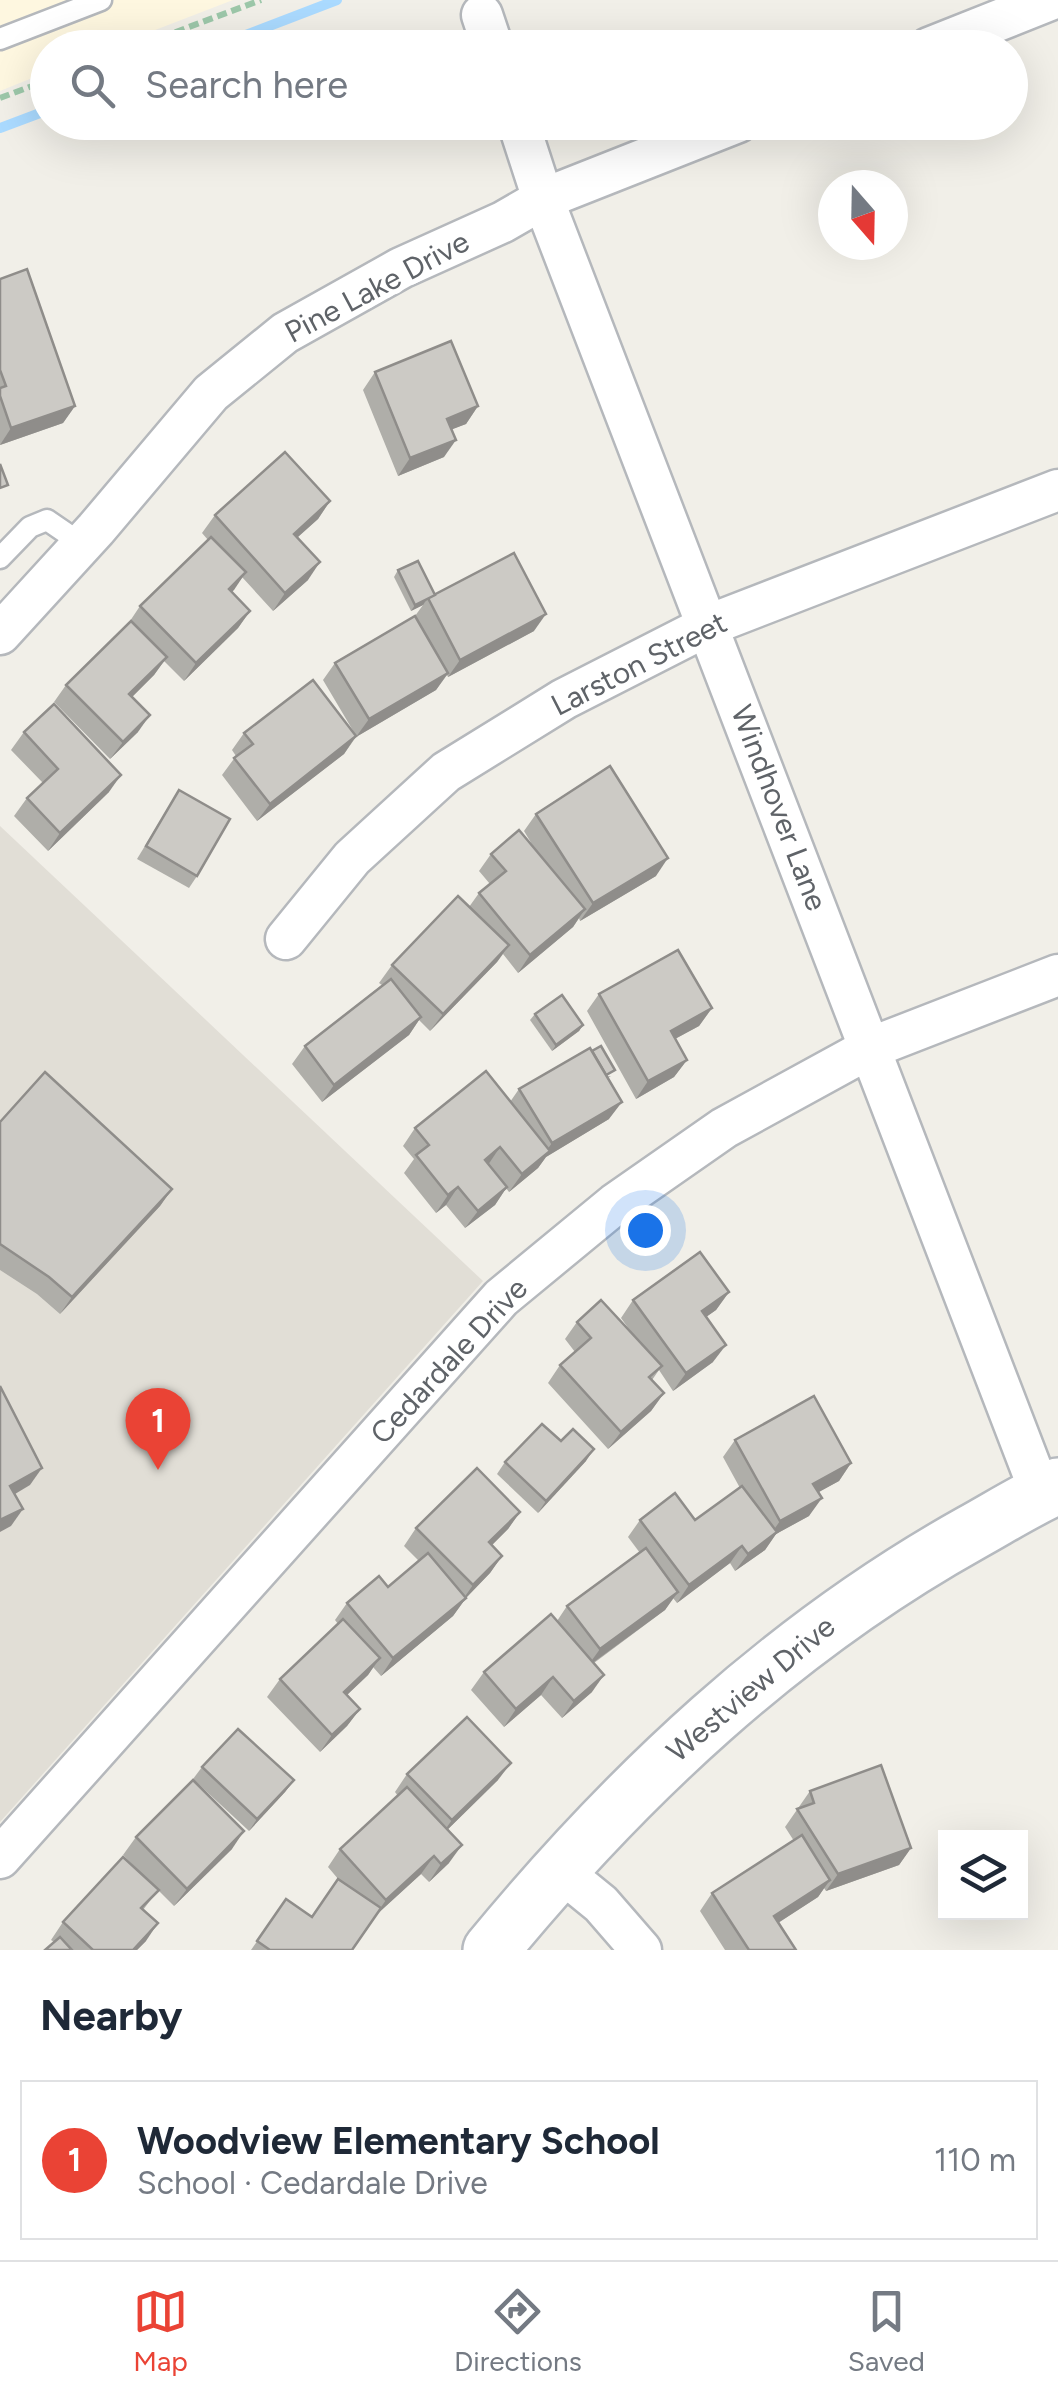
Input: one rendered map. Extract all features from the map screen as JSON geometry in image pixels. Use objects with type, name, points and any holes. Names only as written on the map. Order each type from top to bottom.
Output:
[{"type":"main road","name":"Westview Drive","points":[[491,1950],[558,1870],[685,1739],[823,1626],[922,1560],[1049,1490]]},
{"type":"street","points":[[974,30],[1050,0]]},
{"type":"street","name":"Windhover Lane","points":[[524,140],[870,1048],[1049,1490]]},
{"type":"street","name":"Pine Lake Drive","points":[[3,626],[82,544],[211,393],[285,334],[400,268],[544,199],[693,140]]},
{"type":"street","name":"Larston Street","points":[[286,939],[352,858],[446,772],[564,699],[709,625],[1058,490]]},
{"type":"street","name":"Cedardale Drive","points":[[0,1858],[501,1298],[614,1204],[724,1128],[870,1048],[1058,975]]},
{"type":"street","points":[[558,1870],[600,1904],[642,1950]]},
{"type":"lane","points":[[0,39],[101,0]]},
{"type":"lane","points":[[0,558],[30,527],[47,520],[82,544]]},
{"type":"path","points":[[181,30],[260,0]]},
{"type":"path","points":[[0,98],[30,87]]},
{"type":"shaded area","points":[[0,0],[233,0],[155,30],[30,30],[30,79],[0,91]]},
{"type":"shaded area","points":[[0,826],[483,1281],[0,1822]]},
{"type":"building","points":[[27,269],[75,406],[11,428],[0,396],[0,388],[6,386],[0,370],[0,279]]},
{"type":"building","points":[[451,341],[478,406],[447,419],[456,440],[410,458],[375,372]]},
{"type":"building","points":[[285,452],[330,501],[294,534],[320,562],[285,593],[215,515]]},
{"type":"building","points":[[0,464],[8,485],[0,488]]},
{"type":"building","points":[[211,537],[246,572],[229,589],[250,611],[196,663],[140,606]]},
{"type":"building","points":[[514,553],[546,614],[460,660],[428,598]]},
{"type":"building","points":[[418,561],[435,595],[415,605],[398,570]]},
{"type":"building","points":[[415,616],[448,673],[369,719],[335,663]]},
{"type":"building","points":[[131,621],[167,657],[129,694],[150,715],[123,742],[66,685]]},
{"type":"building","points":[[313,680],[356,736],[270,804],[234,758],[253,744],[244,733]]},
{"type":"building","points":[[54,704],[121,775],[60,833],[27,798],[58,769],[24,732]]},
{"type":"building","points":[[610,766],[668,858],[593,903],[536,814]]},
{"type":"building","points":[[179,790],[230,819],[197,876],[146,846]]},
{"type":"building","points":[[519,830],[585,909],[530,955],[479,893],[506,871],[491,854]]},
{"type":"building","points":[[458,896],[509,945],[443,1014],[392,965]]},
{"type":"building","points":[[678,950],[712,1008],[671,1031],[687,1060],[648,1081],[599,994]]},
{"type":"building","points":[[391,979],[421,1017],[334,1085],[305,1046]]},
{"type":"building","points":[[562,995],[583,1025],[556,1045],[535,1014]]},
{"type":"building","points":[[601,1046],[615,1070],[606,1075],[592,1051]]},
{"type":"building","points":[[590,1048],[622,1102],[552,1143],[519,1089]]},
{"type":"building","points":[[486,1071],[550,1151],[522,1174],[500,1147],[485,1160],[507,1187],[478,1211],[458,1187],[448,1195],[416,1155],[429,1145],[415,1128]]},
{"type":"building","points":[[45,1072],[172,1189],[72,1297],[0,1244],[0,1122]]},
{"type":"building","points":[[700,1252],[729,1292],[702,1311],[726,1345],[686,1373],[633,1300]]},
{"type":"building","points":[[601,1300],[662,1366],[649,1377],[664,1393],[621,1432],[560,1365],[591,1338],[577,1322]]},
{"type":"building","points":[[0,1386],[42,1468],[10,1486],[23,1509],[0,1520]]},
{"type":"building","points":[[814,1396],[851,1463],[813,1484],[822,1498],[780,1521],[735,1440]]},
{"type":"building","points":[[542,1424],[561,1441],[573,1429],[594,1449],[546,1501],[505,1462]]},
{"type":"building","points":[[477,1468],[520,1512],[489,1542],[502,1556],[473,1585],[416,1528]]},
{"type":"building","points":[[742,1486],[777,1532],[748,1554],[742,1546],[689,1585],[640,1520],[675,1493],[695,1520]]},
{"type":"building","points":[[646,1548],[678,1592],[600,1649],[567,1606]]},
{"type":"building","points":[[428,1553],[466,1598],[393,1658],[347,1603],[379,1576],[388,1587]]},
{"type":"building","points":[[551,1614],[604,1675],[574,1701],[553,1677],[516,1709],[484,1672]]},
{"type":"building","points":[[343,1619],[380,1658],[344,1692],[360,1709],[332,1735],[280,1679]]},
{"type":"building","points":[[467,1717],[511,1763],[452,1820],[407,1774]]},
{"type":"building","points":[[238,1729],[294,1780],[257,1819],[202,1767]]},
{"type":"building","points":[[881,1765],[911,1848],[838,1874],[797,1809],[814,1803],[810,1791]]},
{"type":"building","points":[[193,1780],[244,1831],[187,1889],[136,1837]]},
{"type":"building","points":[[407,1787],[462,1845],[441,1864],[434,1856],[386,1900],[340,1849]]},
{"type":"building","points":[[802,1835],[830,1880],[774,1916],[796,1950],[749,1950],[712,1893]]},
{"type":"building","points":[[123,1857],[159,1890],[141,1908],[158,1923],[133,1950],[93,1950],[63,1922]]},
{"type":"building","points":[[338,1879],[381,1908],[352,1950],[270,1950],[257,1941],[286,1899],[312,1917]]},
{"type":"building","points":[[60,1937],[72,1950],[45,1950]]},
{"type":"waterway","points":[[259,30],[337,0]]},
{"type":"waterway","points":[[0,128],[30,117]]},
{"type":"place","name":"Woodview Elementary School","points":[[158,1470]]}]
